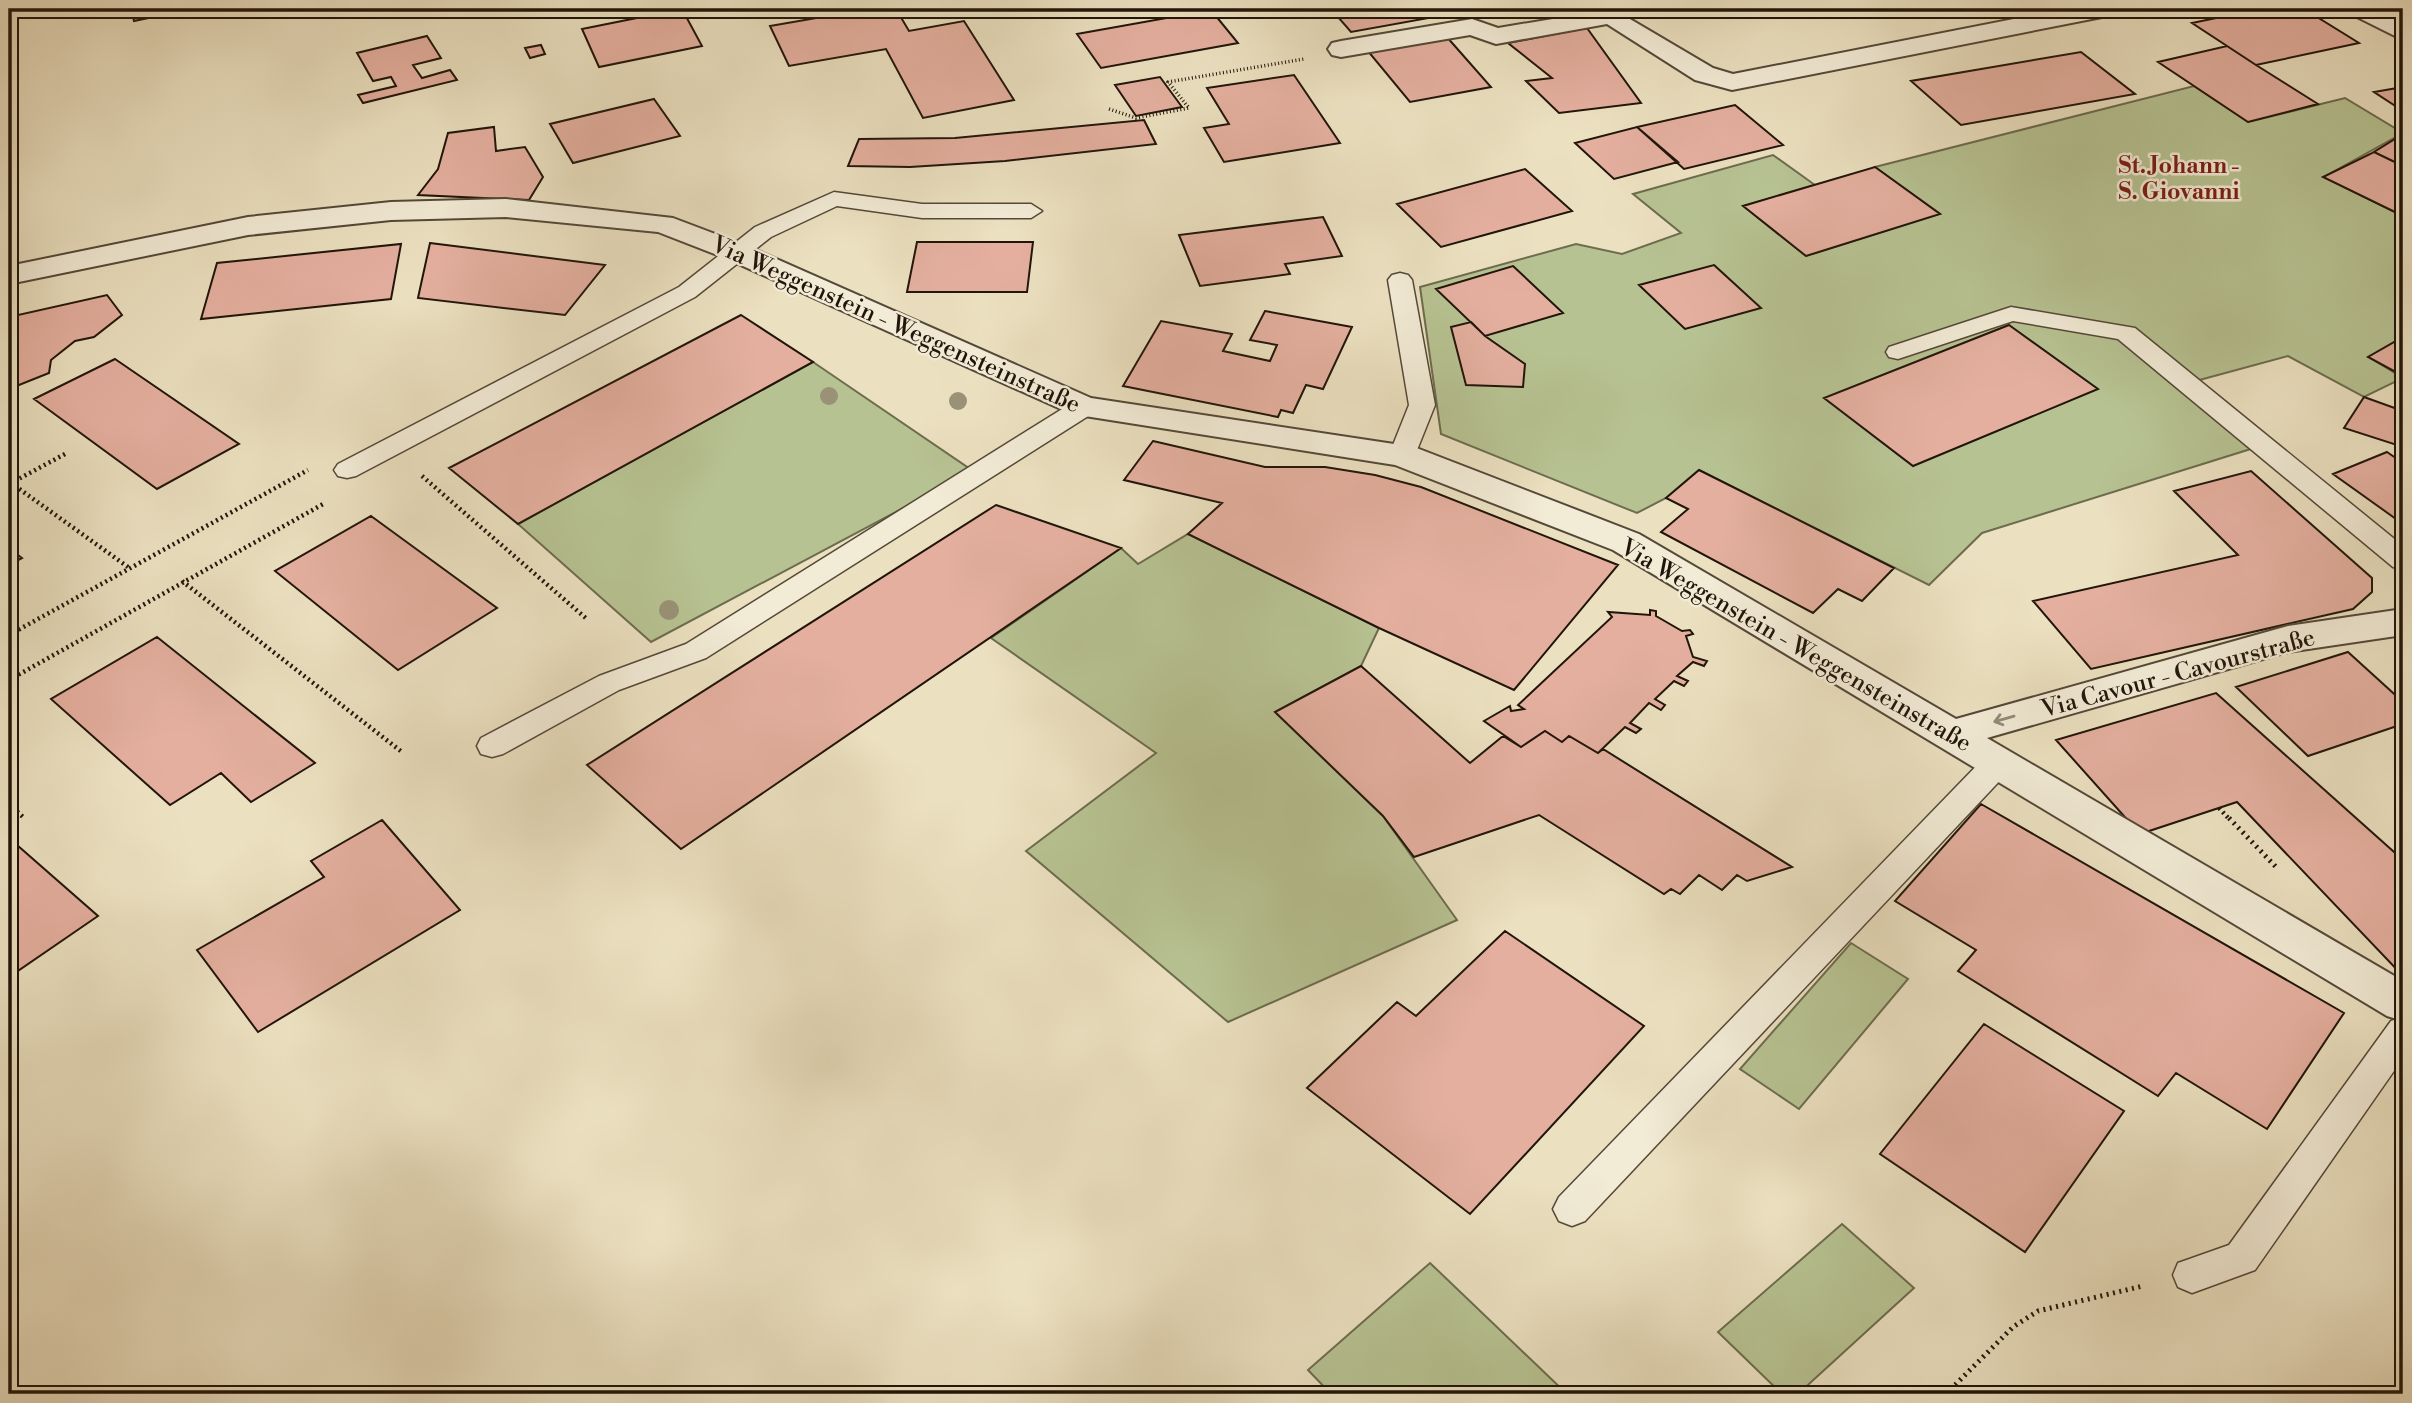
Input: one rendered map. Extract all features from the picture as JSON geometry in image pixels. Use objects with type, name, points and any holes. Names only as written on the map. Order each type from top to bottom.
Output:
[{"type":"street","points":[[1341,49],[1472,27],[1496,36],[1611,16],[1704,74],[1732,82],[2102,9]]},
{"type":"street","points":[[2360,9],[2403,32]]},
{"type":"street","name":"Via Weggenstein - Weggensteinstraße","points":[[9,275],[248,226],[391,211],[506,208],[663,224],[736,252],[1084,407],[1402,455],[1626,542],[2403,1003]]},
{"type":"street","name":"Via Cavour - Cavourstraße","points":[[1959,740],[1971,728],[2288,639],[2403,622]]},
{"type":"lane","points":[[347,470],[687,292],[763,232],[834,199],[922,211],[1031,211]]},
{"type":"lane","points":[[1400,280],[1422,405],[1402,455]]},
{"type":"lane","points":[[1898,352],[2011,314],[2126,333],[2403,560]]},
{"type":"lane","points":[[492,746],[609,683],[696,652],[1084,407]]},
{"type":"lane","points":[[1572,1209],[1997,764]]},
{"type":"lane","points":[[2192,1275],[2242,1258],[2403,1031]]},
{"type":"path","points":[[1109,109],[1136,118],[1189,108],[1168,82],[1333,54],[1341,49]]},
{"type":"path","points":[[389,447],[588,620]]},
{"type":"path","points":[[65,454],[11,483],[128,567]]},
{"type":"path","points":[[9,635],[330,458],[347,470]]},
{"type":"path","points":[[9,680],[327,502]]},
{"type":"path","points":[[183,581],[402,752]]},
{"type":"path","points":[[9,804],[23,817]]},
{"type":"path","points":[[1946,1394],[2013,1326],[2038,1311],[2192,1275]]},
{"type":"green space","points":[[2194,86],[2248,122],[2345,98],[2403,133],[2324,177],[2399,214],[2403,211],[2403,337],[2369,357],[2403,378],[2364,397],[2288,356],[2181,385],[2257,447],[1982,533],[1929,585],[1699,470],[1666,498],[1637,513],[1441,434],[1420,287],[1576,244],[1622,254],[1681,233],[1633,194],[1773,155],[1815,185],[1744,206],[1806,256],[1940,214],[1875,167]]},
{"type":"green space","points":[[813,362],[973,471],[651,642],[518,524]]},
{"type":"green space","points":[[1188,534],[1379,628],[1361,666],[1275,712],[1383,816],[1457,920],[1228,1022],[1026,851],[1156,753],[991,638],[1121,548],[1138,564]]},
{"type":"green space","points":[[1851,943],[1908,979],[1799,1109],[1740,1069]]},
{"type":"green space","points":[[1842,1224],[1914,1288],[1798,1394],[1782,1394],[1718,1332]]},
{"type":"green space","points":[[1430,1263],[1567,1394],[1331,1394],[1308,1370]]},
{"type":"building","points":[[131,9],[191,9],[134,21]]},
{"type":"building","points":[[682,9],[702,46],[599,67],[582,29]]},
{"type":"building","points":[[868,9],[896,9],[909,31],[964,21],[1014,100],[923,118],[886,49],[789,66],[770,26]]},
{"type":"building","points":[[1331,9],[1445,9],[1451,14],[1351,32]]},
{"type":"building","points":[[2260,9],[2304,9],[2359,43],[2256,65],[2192,23]]},
{"type":"building","points":[[1211,10],[1238,43],[1101,68],[1077,34]]},
{"type":"building","points":[[1587,28],[1641,103],[1559,113],[1526,81],[1552,78],[1508,43]]},
{"type":"building","points":[[427,36],[441,58],[413,65],[422,78],[450,70],[457,80],[363,103],[358,95],[396,86],[391,77],[373,81],[357,53]]},
{"type":"building","points":[[1446,36],[1491,87],[1410,102],[1367,50]]},
{"type":"building","points":[[541,45],[545,54],[530,58],[525,48]]},
{"type":"building","points":[[2227,46],[2318,104],[2248,122],[2158,62]]},
{"type":"building","points":[[2081,52],[2135,94],[1961,125],[1911,81]]},
{"type":"building","points":[[1294,75],[1340,143],[1224,162],[1204,128],[1229,124],[1207,88]]},
{"type":"building","points":[[1160,77],[1182,107],[1136,116],[1115,85]]},
{"type":"building","points":[[2403,87],[2403,111],[2374,92]]},
{"type":"building","points":[[654,99],[680,136],[573,163],[550,124]]},
{"type":"building","points":[[1735,105],[1783,145],[1684,169],[1637,127]]},
{"type":"building","points":[[1144,120],[1156,144],[1005,161],[910,167],[848,166],[859,139],[955,138]]},
{"type":"building","points":[[494,127],[496,151],[525,147],[543,177],[529,200],[418,195],[438,169],[448,133]]},
{"type":"building","points":[[1637,127],[1678,162],[1614,179],[1575,143]]},
{"type":"building","points":[[2403,134],[2403,166],[2374,152]]},
{"type":"building","points":[[2374,152],[2403,166],[2403,211],[2399,214],[2323,177]]},
{"type":"building","points":[[1875,167],[1940,214],[1806,256],[1743,206]]},
{"type":"building","points":[[1525,169],[1572,211],[1441,247],[1397,204]]},
{"type":"building","points":[[1323,217],[1342,256],[1285,264],[1290,274],[1200,286],[1179,235]]},
{"type":"building","points":[[917,242],[1033,242],[1027,292],[907,292]]},
{"type":"building","points":[[430,243],[605,265],[565,315],[418,298]]},
{"type":"building","points":[[401,244],[391,299],[201,319],[217,263]]},
{"type":"building","points":[[1714,265],[1761,308],[1685,329],[1639,285]]},
{"type":"building","points":[[1513,266],[1563,313],[1485,336],[1436,289]]},
{"type":"building","points":[[107,295],[122,315],[94,337],[75,341],[51,360],[49,373],[9,389],[9,317]]},
{"type":"building","points":[[1265,311],[1352,327],[1323,389],[1306,385],[1293,413],[1281,410],[1278,417],[1123,386],[1161,321],[1232,334],[1223,351],[1270,361],[1277,345],[1250,340]]},
{"type":"building","points":[[741,315],[813,362],[518,524],[449,468]]},
{"type":"building","points":[[1471,322],[1485,336],[1525,364],[1523,387],[1466,385],[1451,327]]},
{"type":"building","points":[[2009,325],[2098,389],[1913,466],[1824,398]]},
{"type":"building","points":[[2403,337],[2403,376],[2368,357]]},
{"type":"building","points":[[115,359],[239,444],[157,489],[34,399]]},
{"type":"building","points":[[2364,397],[2403,411],[2403,447],[2344,428]]},
{"type":"building","points":[[1153,441],[1265,467],[1325,467],[1375,475],[1421,487],[1618,565],[1514,690],[1379,628],[1188,534],[1222,503],[1124,480]]},
{"type":"building","points":[[2387,452],[2403,463],[2403,524],[2333,474]]},
{"type":"building","points":[[1699,470],[1894,568],[1862,601],[1838,589],[1813,613],[1661,532],[1688,509],[1666,498]]},
{"type":"building","points":[[2251,471],[2372,578],[2372,592],[2353,609],[2091,669],[2033,601],[2238,555],[2174,491]]},
{"type":"building","points":[[996,505],[1121,548],[681,849],[587,765]]},
{"type":"building","points":[[371,516],[497,608],[398,670],[275,571]]},
{"type":"building","points":[[9,548],[22,558],[9,565]]},
{"type":"building","points":[[1650,610],[1656,611],[1656,616],[1682,631],[1690,630],[1693,634],[1686,636],[1693,657],[1707,661],[1704,666],[1693,662],[1677,676],[1688,681],[1684,686],[1674,681],[1655,699],[1665,705],[1661,710],[1649,703],[1630,723],[1641,729],[1636,733],[1625,727],[1598,753],[1569,736],[1562,742],[1545,731],[1521,747],[1484,721],[1510,706],[1511,711],[1524,709],[1518,705],[1612,617],[1608,612],[1650,615]]},
{"type":"building","points":[[157,637],[315,763],[251,802],[221,773],[170,805],[51,699]]},
{"type":"building","points":[[2348,652],[2403,702],[2403,724],[2308,756],[2236,687]]},
{"type":"building","points":[[1361,666],[1470,763],[1503,736],[1521,747],[1545,731],[1562,742],[1569,736],[1598,753],[1603,749],[1792,867],[1747,881],[1737,875],[1722,890],[1699,875],[1680,894],[1671,889],[1664,894],[1539,815],[1414,857],[1383,816],[1275,712]]},
{"type":"building","points":[[2216,693],[2403,860],[2403,976],[2237,802],[2140,834],[2056,740]]},
{"type":"building","points":[[1981,804],[2344,1013],[2267,1129],[2176,1073],[2158,1096],[1958,971],[1976,950],[1895,901]]},
{"type":"building","points":[[382,820],[460,910],[258,1032],[197,950],[324,877],[311,861]]},
{"type":"building","points":[[9,838],[98,916],[9,977]]},
{"type":"building","points":[[1505,931],[1644,1026],[1470,1214],[1307,1088],[1397,1002],[1416,1016]]},
{"type":"building","points":[[1984,1024],[2124,1111],[2025,1252],[1880,1154]]},
{"type":"district","name":"St. Johann - S. Giovanni","points":[[2179,178]]}]
